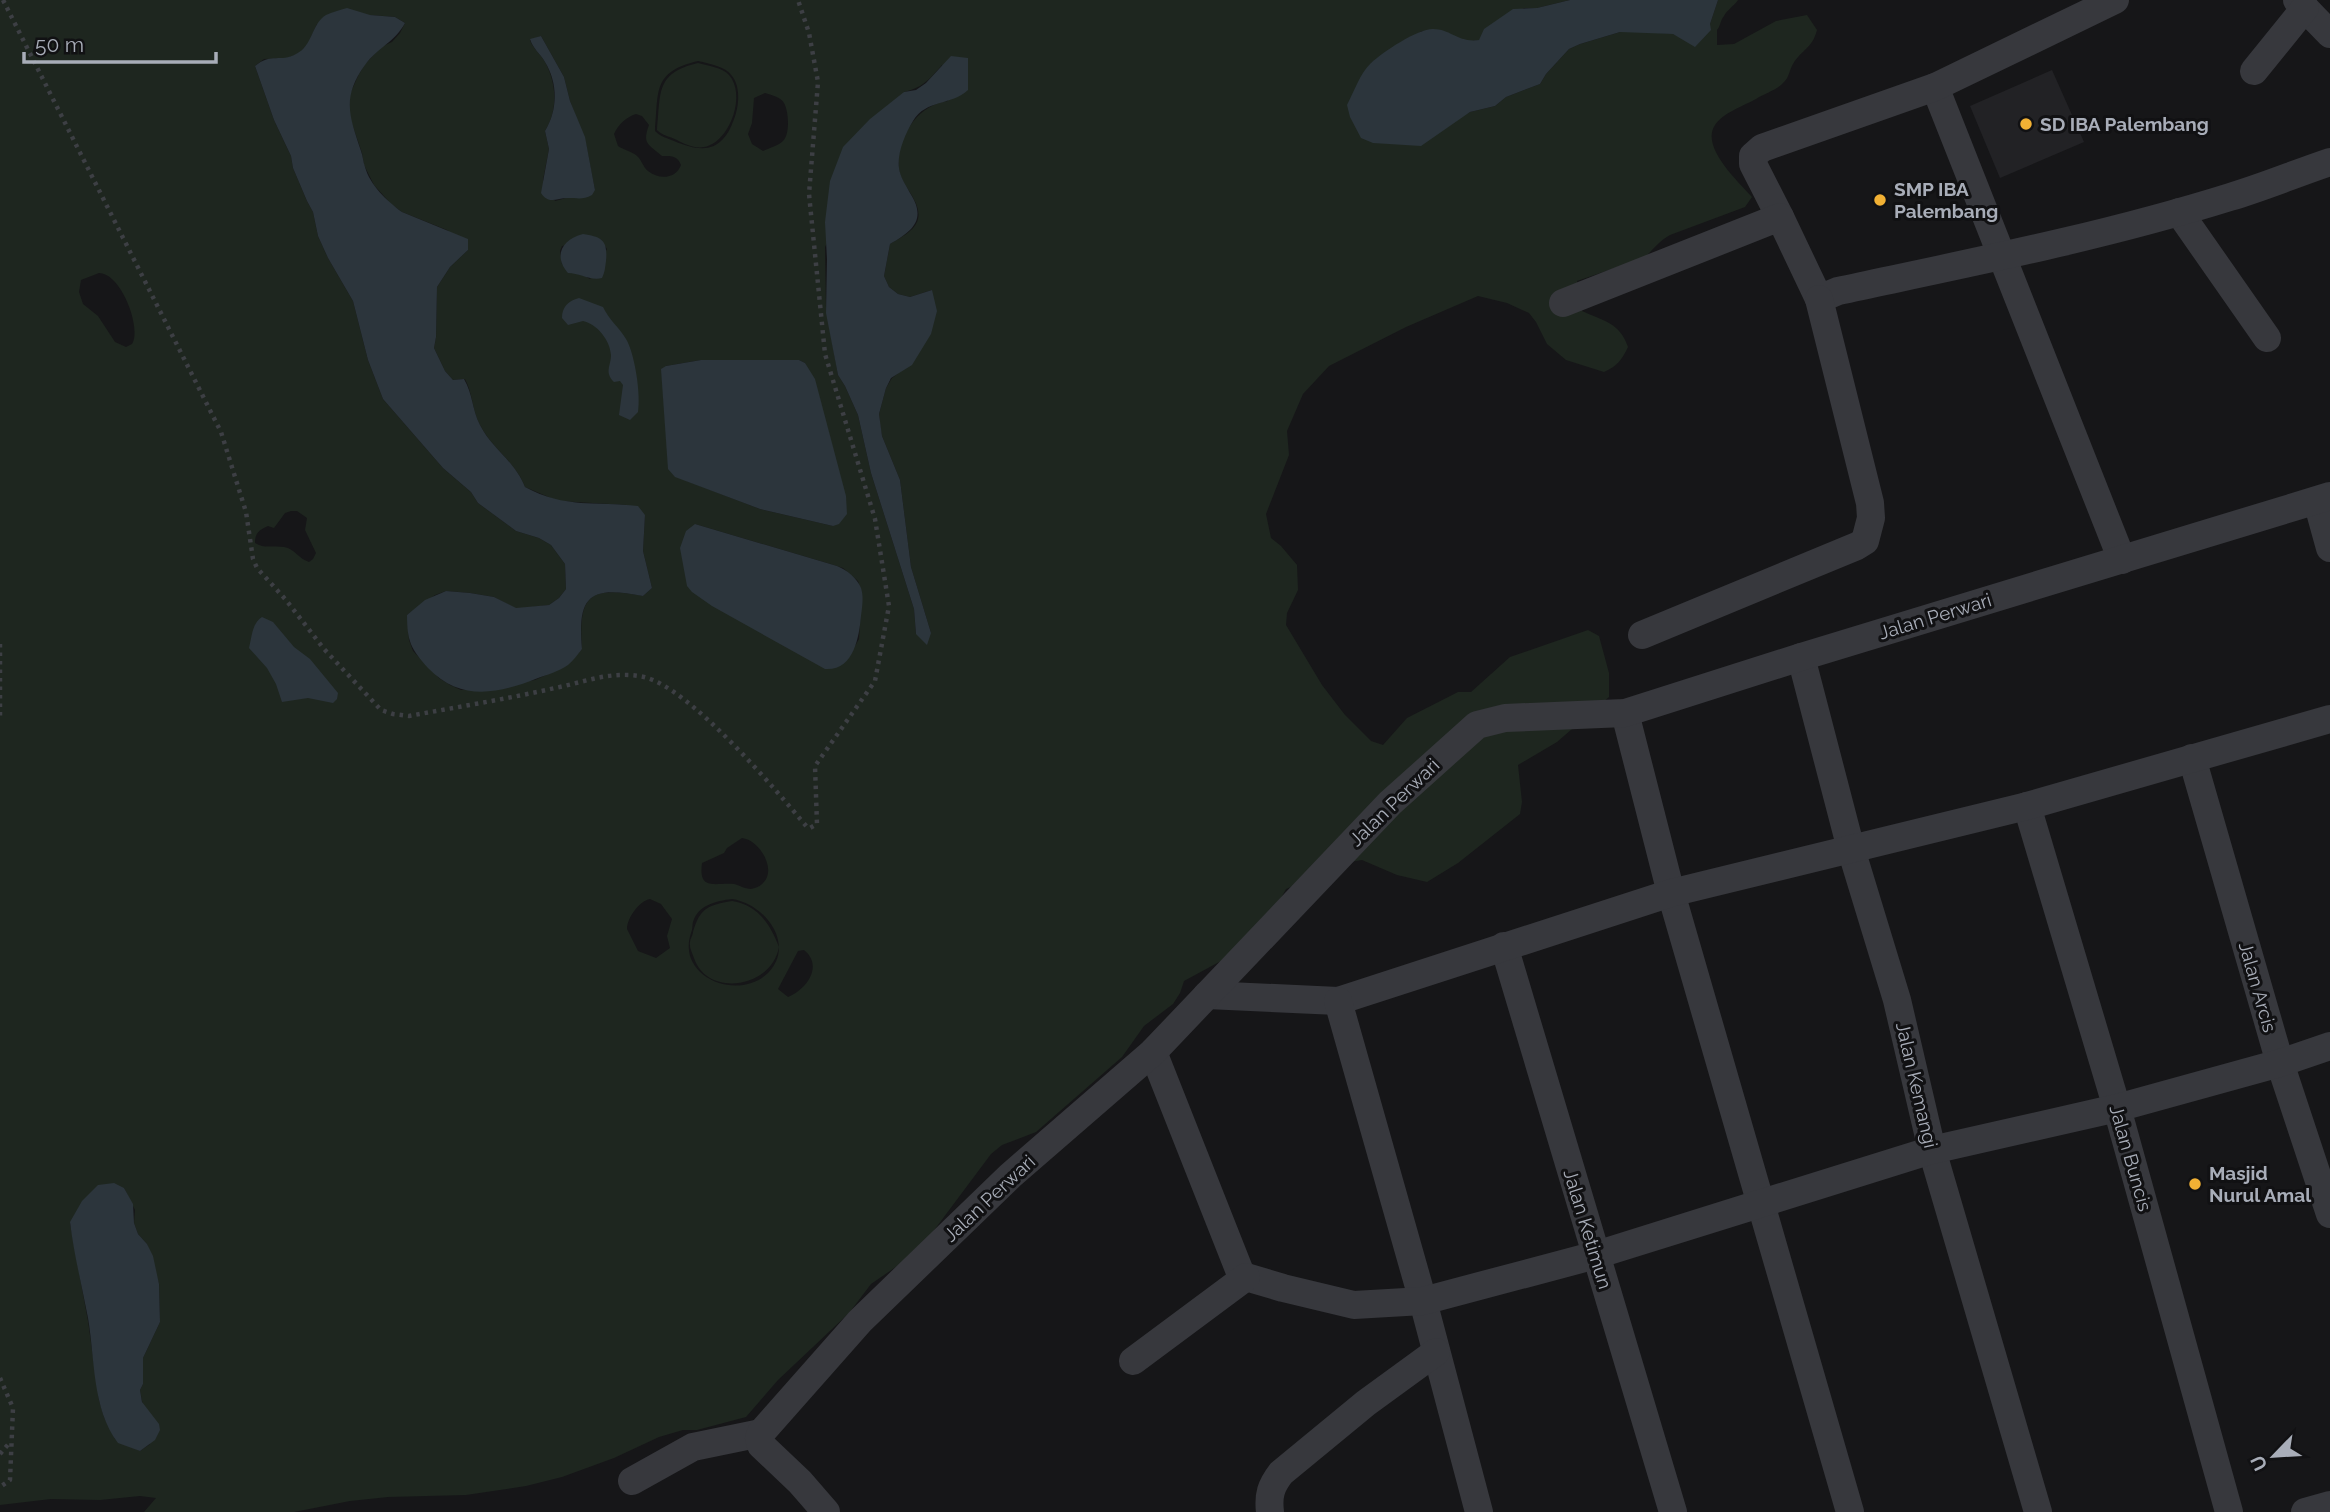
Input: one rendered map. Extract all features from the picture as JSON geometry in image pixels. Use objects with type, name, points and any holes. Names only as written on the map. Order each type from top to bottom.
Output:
[{"type":"street","points":[[1642,635],[1865,541],[1871,518],[1870,503],[1819,299],[1753,164],[1753,156],[1762,148],[1935,88],[2115,0]]},
{"type":"street","points":[[2254,71],[2301,4],[2330,34]]},
{"type":"street","points":[[1935,88],[2122,560]]},
{"type":"street","points":[[1819,299],[1838,291],[2002,256],[2179,212],[2232,197],[2330,162]]},
{"type":"street","points":[[2179,212],[2267,338]]},
{"type":"street","points":[[1563,303],[1780,217]]},
{"type":"street","points":[[2323,498],[2330,548]]},
{"type":"street","name":"Jalan Perwari","points":[[761,1433],[860,1321],[1010,1176],[1153,1052],[1390,803],[1477,725],[1505,718],[1625,713],[2323,498]]},
{"type":"street","name":"Jalan Kemangi","points":[[1801,657],[1852,849],[1897,1000],[1932,1150],[2038,1512]]},
{"type":"street","points":[[1625,713],[1671,893],[1850,1512]]},
{"type":"street","points":[[1207,995],[1338,1001],[1671,893],[2027,806],[2330,719]]},
{"type":"street","name":"Jalan Arcis","points":[[2192,758],[2280,1063],[2330,1214]]},
{"type":"street","name":"Jalan Buncis","points":[[2027,806],[2117,1108],[2229,1512]]},
{"type":"street","name":"Jalan Ketimun","points":[[1504,946],[1673,1512]]},
{"type":"street","points":[[1338,1001],[1423,1301],[1479,1512]]},
{"type":"street","points":[[1153,1052],[1240,1272],[1246,1277],[1354,1306],[1423,1301],[1596,1255],[1932,1150],[2117,1108],[2280,1063],[2330,1046]]},
{"type":"street","points":[[1133,1361],[1246,1277]]},
{"type":"street","points":[[1270,1512],[1272,1485],[1281,1473],[1366,1403],[1436,1352]]},
{"type":"street","points":[[632,1481],[693,1447],[761,1433],[761,1445],[800,1482],[826,1512]]},
{"type":"street","points":[[2305,1512],[2330,1505]]},
{"type":"path","points":[[3,0],[221,432],[246,512],[253,559],[257,568],[370,700],[381,710],[408,716],[556,688],[606,675],[626,674],[647,678],[699,710],[807,827],[813,828],[817,824],[815,766],[875,681],[889,606],[875,519],[825,354],[809,194],[818,82],[809,33],[798,0]]},
{"type":"path","points":[[0,644],[0,717]]},
{"type":"path","points":[[0,1378],[13,1408],[10,1480],[0,1487]]},
{"type":"path","points":[[0,1454],[12,1440]]},
{"type":"shaded area","points":[[0,0],[1570,0],[1537,8],[1524,8],[1479,40],[1467,42],[1445,32],[1422,31],[1371,63],[1461,117],[1495,106],[1506,97],[1540,84],[1569,49],[1580,44],[1620,32],[1633,31],[1673,34],[1685,39],[1710,24],[1718,0],[1738,0],[1727,12],[1717,30],[1717,45],[1734,44],[1776,21],[1807,15],[1817,30],[1815,36],[1793,64],[1785,81],[1774,90],[1723,117],[1715,125],[1712,134],[1713,143],[1723,164],[1752,197],[1745,207],[1670,235],[1644,258],[1577,281],[1582,311],[1610,324],[1625,339],[1628,347],[1616,365],[1604,372],[1566,360],[1547,344],[1529,313],[1507,303],[1478,296],[1406,327],[1329,366],[1303,394],[1287,431],[1289,455],[1266,514],[1271,538],[1297,565],[1298,590],[1287,613],[1286,625],[1322,685],[1345,715],[1371,741],[1383,745],[1407,718],[1458,692],[1471,692],[1510,657],[1588,630],[1599,636],[1609,673],[1609,697],[1557,742],[1518,765],[1522,802],[1520,814],[1458,863],[1427,882],[1397,875],[1362,860],[1350,862],[1286,889],[1268,922],[1232,955],[1184,981],[1173,1004],[1144,1026],[1122,1057],[1036,1132],[1002,1145],[991,1154],[929,1237],[903,1262],[871,1284],[849,1313],[778,1380],[746,1417],[659,1437],[614,1458],[562,1477],[526,1486],[466,1495],[388,1497],[294,1512],[144,1512],[156,1498],[140,1496],[100,1500],[51,1499],[0,1505]],"holes":[[[370,15],[395,17],[405,23],[392,42],[381,47],[359,74],[349,96],[350,118],[364,165],[374,185],[402,212],[447,230],[468,250],[450,267],[437,287],[434,348],[445,371],[453,380],[465,379],[480,425],[525,487],[558,501],[626,505],[645,515],[643,551],[652,588],[643,596],[611,592],[591,598],[582,616],[582,649],[535,680],[461,690],[439,678],[413,651],[409,640],[407,615],[435,595],[446,591],[494,597],[516,609],[549,605],[566,589],[565,564],[551,545],[516,531],[478,503],[471,492],[443,468],[383,399],[368,360],[353,301],[318,236],[313,212],[293,168],[291,156],[274,120],[255,66],[264,59],[287,58],[298,54],[307,46],[317,24]],[[541,36],[564,77],[586,144],[595,190],[555,201],[543,180],[549,149],[545,131],[554,106],[554,88],[549,70],[530,40]],[[698,61],[712,64],[732,76],[738,89],[737,109],[732,125],[720,142],[713,146],[696,148],[666,138],[655,131],[658,94],[665,77],[672,71]],[[942,65],[948,101],[937,104],[918,116],[905,135],[899,169],[917,206],[918,219],[910,231],[890,244],[884,276],[889,287],[898,294],[910,297],[932,290],[901,371],[892,378],[886,388],[879,414],[882,436],[900,480],[911,567],[931,633],[916,634],[914,609],[871,473],[858,415],[838,375],[826,307],[825,247],[904,92],[929,79]],[[765,93],[783,101],[788,123],[783,141],[763,151],[752,144],[748,134],[752,123],[754,98]],[[636,114],[642,116],[649,125],[646,140],[650,146],[662,156],[678,159],[681,165],[679,170],[667,177],[657,176],[646,169],[636,155],[618,146],[614,134],[626,119]],[[600,239],[607,249],[590,279],[562,264],[562,246]],[[99,273],[107,275],[128,302],[134,326],[132,344],[126,347],[115,342],[98,316],[83,304],[79,292],[81,280]],[[701,360],[799,360],[805,363],[833,526],[760,509],[687,481],[666,366]],[[291,511],[297,511],[307,518],[305,530],[316,553],[313,559],[309,562],[288,548],[255,543],[258,532],[268,526],[274,528],[285,513]],[[695,524],[843,568],[858,581],[862,593],[859,639],[847,660]],[[742,838],[749,840],[760,850],[765,857],[768,872],[762,884],[751,889],[734,884],[710,884],[703,878],[702,863],[724,853]],[[650,899],[661,904],[672,919],[667,936],[670,948],[656,958],[638,951],[627,929],[638,906]],[[732,899],[744,902],[765,917],[773,927],[779,950],[776,962],[768,973],[755,981],[726,985],[701,973],[692,962],[689,949],[695,916],[714,903]],[[804,950],[812,963],[810,977],[801,989],[788,997],[778,989],[798,951]],[[124,1188],[135,1210],[134,1223],[138,1234],[147,1244],[159,1284],[160,1322],[143,1358],[143,1384],[140,1390],[150,1444],[140,1451],[115,1439],[99,1400],[70,1223]]]},
{"type":"shaded area","points":[[1570,0],[1718,0],[1710,24],[1711,30],[1695,47],[1673,34],[1620,32],[1569,49],[1540,84],[1506,97],[1495,106],[1470,112],[1421,146],[1373,143],[1361,138],[1347,105],[1367,67],[1392,47],[1418,33],[1433,29],[1465,40],[1479,40],[1484,29],[1513,9],[1537,8]]},
{"type":"shaded area","points":[[347,8],[370,15],[395,17],[405,23],[365,65],[357,77],[350,98],[351,118],[367,174],[380,192],[402,212],[468,239],[468,250],[450,267],[437,287],[434,348],[445,371],[453,380],[464,379],[480,425],[515,469],[525,487],[554,499],[638,506],[645,515],[643,551],[652,588],[643,596],[611,592],[591,598],[585,605],[582,616],[582,649],[572,662],[553,673],[509,688],[480,692],[453,686],[441,679],[414,650],[409,638],[407,615],[425,600],[446,591],[494,597],[516,608],[549,605],[566,589],[565,564],[551,545],[516,531],[478,503],[471,492],[443,468],[383,399],[368,360],[353,301],[318,236],[313,212],[293,168],[291,156],[274,120],[255,66],[266,59],[285,58],[296,54],[306,46],[321,19]]},
{"type":"shaded area","points":[[541,36],[564,77],[570,101],[585,137],[595,190],[586,198],[550,200],[541,193],[549,149],[545,131],[555,96],[549,70],[530,39]]},
{"type":"shaded area","points":[[951,56],[968,58],[968,90],[925,109],[918,114],[907,132],[900,150],[899,168],[915,202],[917,217],[911,229],[890,244],[884,276],[889,287],[898,294],[910,297],[932,290],[937,311],[931,334],[912,365],[891,378],[879,414],[882,436],[900,480],[911,567],[931,633],[927,645],[916,634],[914,609],[871,473],[858,415],[838,375],[826,313],[825,222],[830,181],[843,147],[870,119],[904,92],[916,90],[926,83]]},
{"type":"shaded area","points":[[698,63],[726,72],[734,83],[736,93],[734,115],[723,134],[708,146],[700,147],[688,145],[657,130],[660,95],[667,79],[674,72]]},
{"type":"shaded area","name":"SD IBA Palembang","points":[[2052,70],[2084,142],[2000,178],[1970,106]]},
{"type":"shaded area","points":[[583,234],[599,238],[605,244],[606,261],[602,278],[568,273],[563,267],[561,255],[565,244]]},
{"type":"shaded area","points":[[579,298],[603,307],[629,346],[635,364],[639,396],[638,412],[630,420],[619,415],[623,385],[620,381],[614,382],[609,375],[611,355],[605,338],[598,329],[588,323],[583,321],[568,325],[562,318],[566,305]]},
{"type":"shaded area","points":[[701,360],[799,360],[805,363],[815,379],[846,496],[847,514],[839,524],[833,526],[760,509],[675,477],[668,469],[661,369]]},
{"type":"shaded area","points":[[695,524],[837,566],[851,575],[861,588],[862,602],[856,643],[849,659],[843,665],[825,669],[692,592],[687,586],[680,548],[686,531]]},
{"type":"shaded area","points":[[262,617],[273,622],[294,647],[310,659],[338,693],[333,703],[308,698],[282,702],[267,668],[249,648],[254,627]]},
{"type":"shaded area","points":[[732,901],[756,911],[772,931],[779,947],[774,961],[765,972],[739,983],[725,983],[712,979],[701,971],[691,950],[690,940],[706,909]]},
{"type":"shaded area","points":[[114,1183],[124,1188],[133,1204],[134,1223],[153,1256],[159,1284],[160,1322],[143,1358],[143,1384],[140,1390],[142,1402],[159,1424],[160,1430],[155,1440],[140,1451],[118,1443],[103,1415],[70,1222],[82,1201],[98,1185]]},
{"type":"place","name":"SD IBA Palembang","points":[[2026,124]]},
{"type":"place","name":"SMP IBA Palembang","points":[[1880,200]]},
{"type":"place","name":"Masjid Nurul Amal","points":[[2195,1184]]}]
